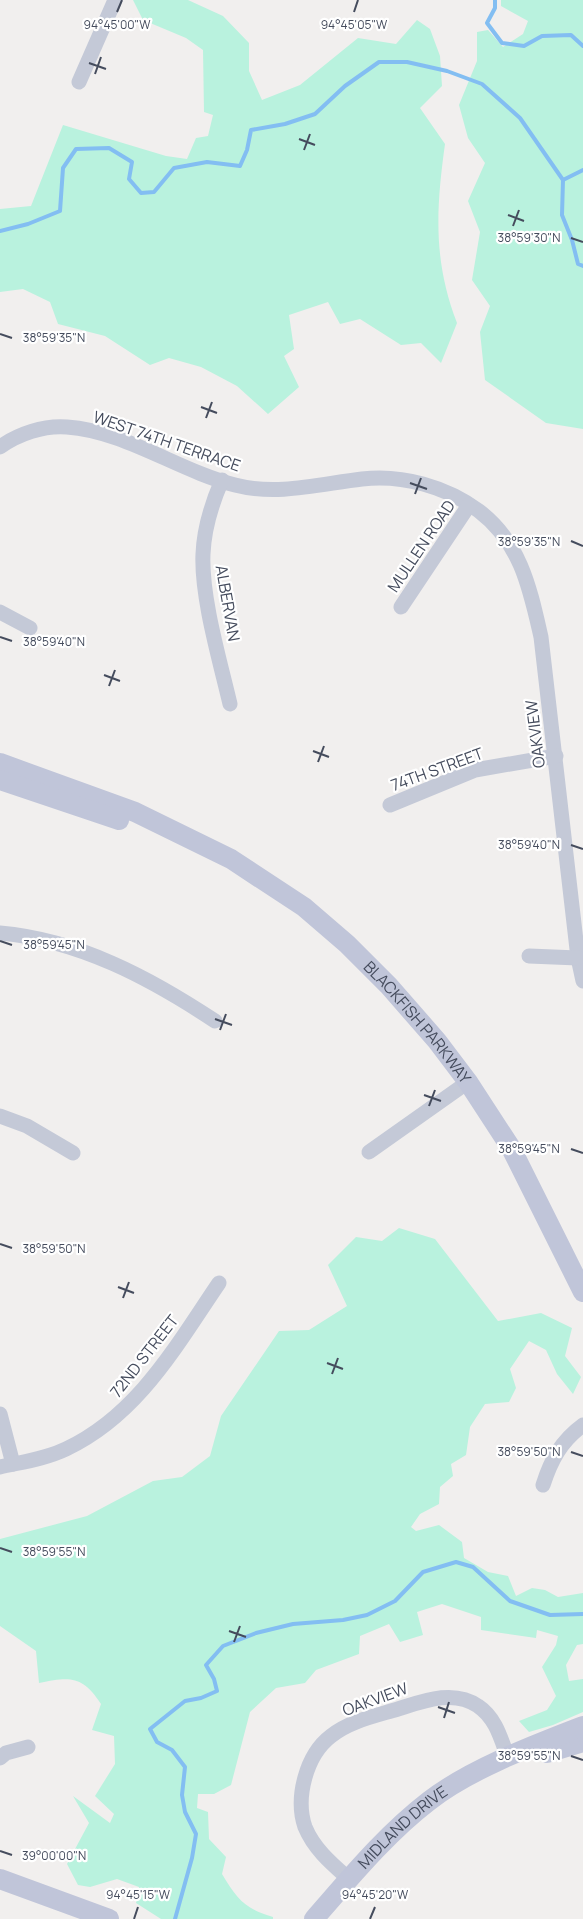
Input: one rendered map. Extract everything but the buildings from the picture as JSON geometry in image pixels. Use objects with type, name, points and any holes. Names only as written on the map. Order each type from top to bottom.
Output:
[{"type":"main road","name":"BLACKFISH PARKWAY","points":[[0,763],[135,812],[231,859],[304,907],[347,944],[389,986],[437,1040],[468,1082],[511,1148],[583,1292]]},
{"type":"main road","name":"BLACKFISH PARKWAY","points":[[0,780],[130,823],[170,830]]},
{"type":"main road","name":"MIDLAND DRIVE","points":[[314,1919],[349,1879],[414,1812],[430,1799],[462,1779],[537,1743],[583,1726]]},
{"type":"main road","name":"MIDLAND DRIVE","points":[[508,1758],[543,1755],[583,1742]]},
{"type":"main road","points":[[0,1879],[109,1919]]},
{"type":"street","points":[[79,82],[115,0]]},
{"type":"street","name":"WEST 74TH TERRACE","points":[[0,447],[9,441],[38,430],[67,427],[98,433],[234,485],[281,490],[364,479],[394,479],[420,482],[446,492],[469,505]]},
{"type":"street","name":"ALBERVAN","points":[[222,480],[214,499],[202,552],[203,575],[230,704]]},
{"type":"street","name":"MULLEN ROAD","points":[[401,607],[469,505]]},
{"type":"street","name":"OAKVIEW","points":[[469,505],[479,511],[498,530],[520,560],[541,637],[578,958],[583,981]]},
{"type":"street","points":[[0,612],[30,628]]},
{"type":"street","name":"74TH STREET","points":[[390,805],[475,770],[556,756]]},
{"type":"street","points":[[0,933],[52,942],[109,962],[169,990],[214,1021]]},
{"type":"street","points":[[529,956],[578,958]]},
{"type":"street","points":[[368,1152],[468,1082]]},
{"type":"street","points":[[0,1116],[27,1126],[73,1153]]},
{"type":"street","name":"72ND STREET","points":[[6,1466],[34,1460],[66,1449],[100,1429],[124,1411],[161,1367],[219,1283]]},
{"type":"street","points":[[0,1414],[6,1466]]},
{"type":"street","points":[[543,1485],[548,1468],[563,1442],[583,1425]]},
{"type":"street","name":"OAKVIEW","points":[[349,1879],[320,1852],[306,1827],[303,1817],[307,1772],[317,1752],[330,1737],[358,1720],[432,1698],[449,1697],[469,1701],[487,1713],[496,1724],[508,1758]]},
{"type":"street","points":[[0,1758],[28,1747]]},
{"type":"green space","points":[[133,0],[188,0],[223,16],[249,43],[249,71],[262,100],[300,85],[358,38],[396,44],[417,20],[430,29],[440,56],[442,86],[420,108],[445,144],[439,213],[440,256],[449,300],[457,323],[441,363],[421,343],[401,345],[360,319],[340,324],[328,302],[289,315],[294,349],[284,356],[299,387],[268,414],[237,386],[201,367],[169,358],[150,365],[105,336],[58,324],[50,302],[23,289],[0,292],[0,209],[31,206],[63,125],[166,156],[187,159],[196,138],[208,136],[213,115],[204,112],[203,50],[186,38],[143,20]]},
{"type":"green space","points":[[501,0],[583,0],[583,429],[546,423],[485,380],[480,332],[490,306],[472,280],[480,232],[468,201],[485,163],[468,138],[459,105],[477,61],[477,32],[488,30],[503,47],[523,34],[528,21],[501,6]]},
{"type":"green space","points":[[399,1228],[435,1239],[498,1321],[541,1313],[572,1328],[565,1356],[581,1377],[573,1394],[557,1374],[546,1350],[529,1341],[510,1369],[516,1388],[509,1402],[485,1404],[470,1427],[466,1455],[451,1464],[453,1476],[440,1487],[439,1504],[420,1514],[411,1527],[416,1531],[439,1525],[462,1542],[464,1558],[488,1572],[508,1576],[516,1596],[532,1588],[545,1590],[558,1597],[583,1593],[583,1644],[577,1645],[566,1665],[569,1681],[583,1679],[583,1712],[553,1725],[529,1732],[519,1721],[547,1710],[556,1696],[542,1667],[556,1645],[558,1636],[537,1630],[536,1638],[481,1630],[481,1617],[442,1604],[417,1612],[423,1635],[400,1642],[389,1624],[360,1636],[359,1654],[316,1670],[305,1683],[276,1688],[250,1712],[231,1785],[214,1794],[198,1794],[197,1808],[208,1812],[209,1839],[226,1857],[222,1874],[232,1890],[243,1902],[263,1914],[273,1917],[273,1919],[161,1919],[136,1903],[139,1887],[117,1879],[90,1887],[78,1885],[67,1864],[89,1823],[73,1796],[110,1823],[114,1814],[95,1796],[115,1764],[114,1736],[92,1730],[101,1704],[88,1688],[74,1680],[67,1679],[39,1683],[36,1651],[0,1626],[0,1539],[87,1516],[153,1481],[182,1477],[210,1456],[221,1416],[279,1331],[309,1330],[347,1306],[328,1265],[356,1237],[382,1241]]},
{"type":"waterway","points":[[495,0],[495,8],[487,23],[502,43],[524,46],[542,36],[571,35],[583,46]]},
{"type":"waterway","points":[[0,231],[28,224],[60,211],[63,168],[76,149],[109,148],[132,162],[129,179],[141,193],[154,192],[174,168],[207,162],[240,166],[247,150],[251,130],[285,124],[315,114],[345,86],[379,62],[407,62],[447,71],[482,84],[520,118],[563,180]]},
{"type":"waterway","points":[[583,170],[563,180],[562,215],[572,240],[578,264],[583,266]]},
{"type":"waterway","points":[[175,1919],[192,1858],[196,1834],[185,1812],[182,1795],[185,1767],[172,1750],[157,1742],[150,1729],[185,1701],[201,1698],[217,1691],[214,1679],[206,1665],[223,1646],[256,1633],[293,1624],[343,1620],[367,1615],[395,1601],[423,1572],[456,1562],[473,1567],[510,1601],[550,1615],[583,1614]]}]
